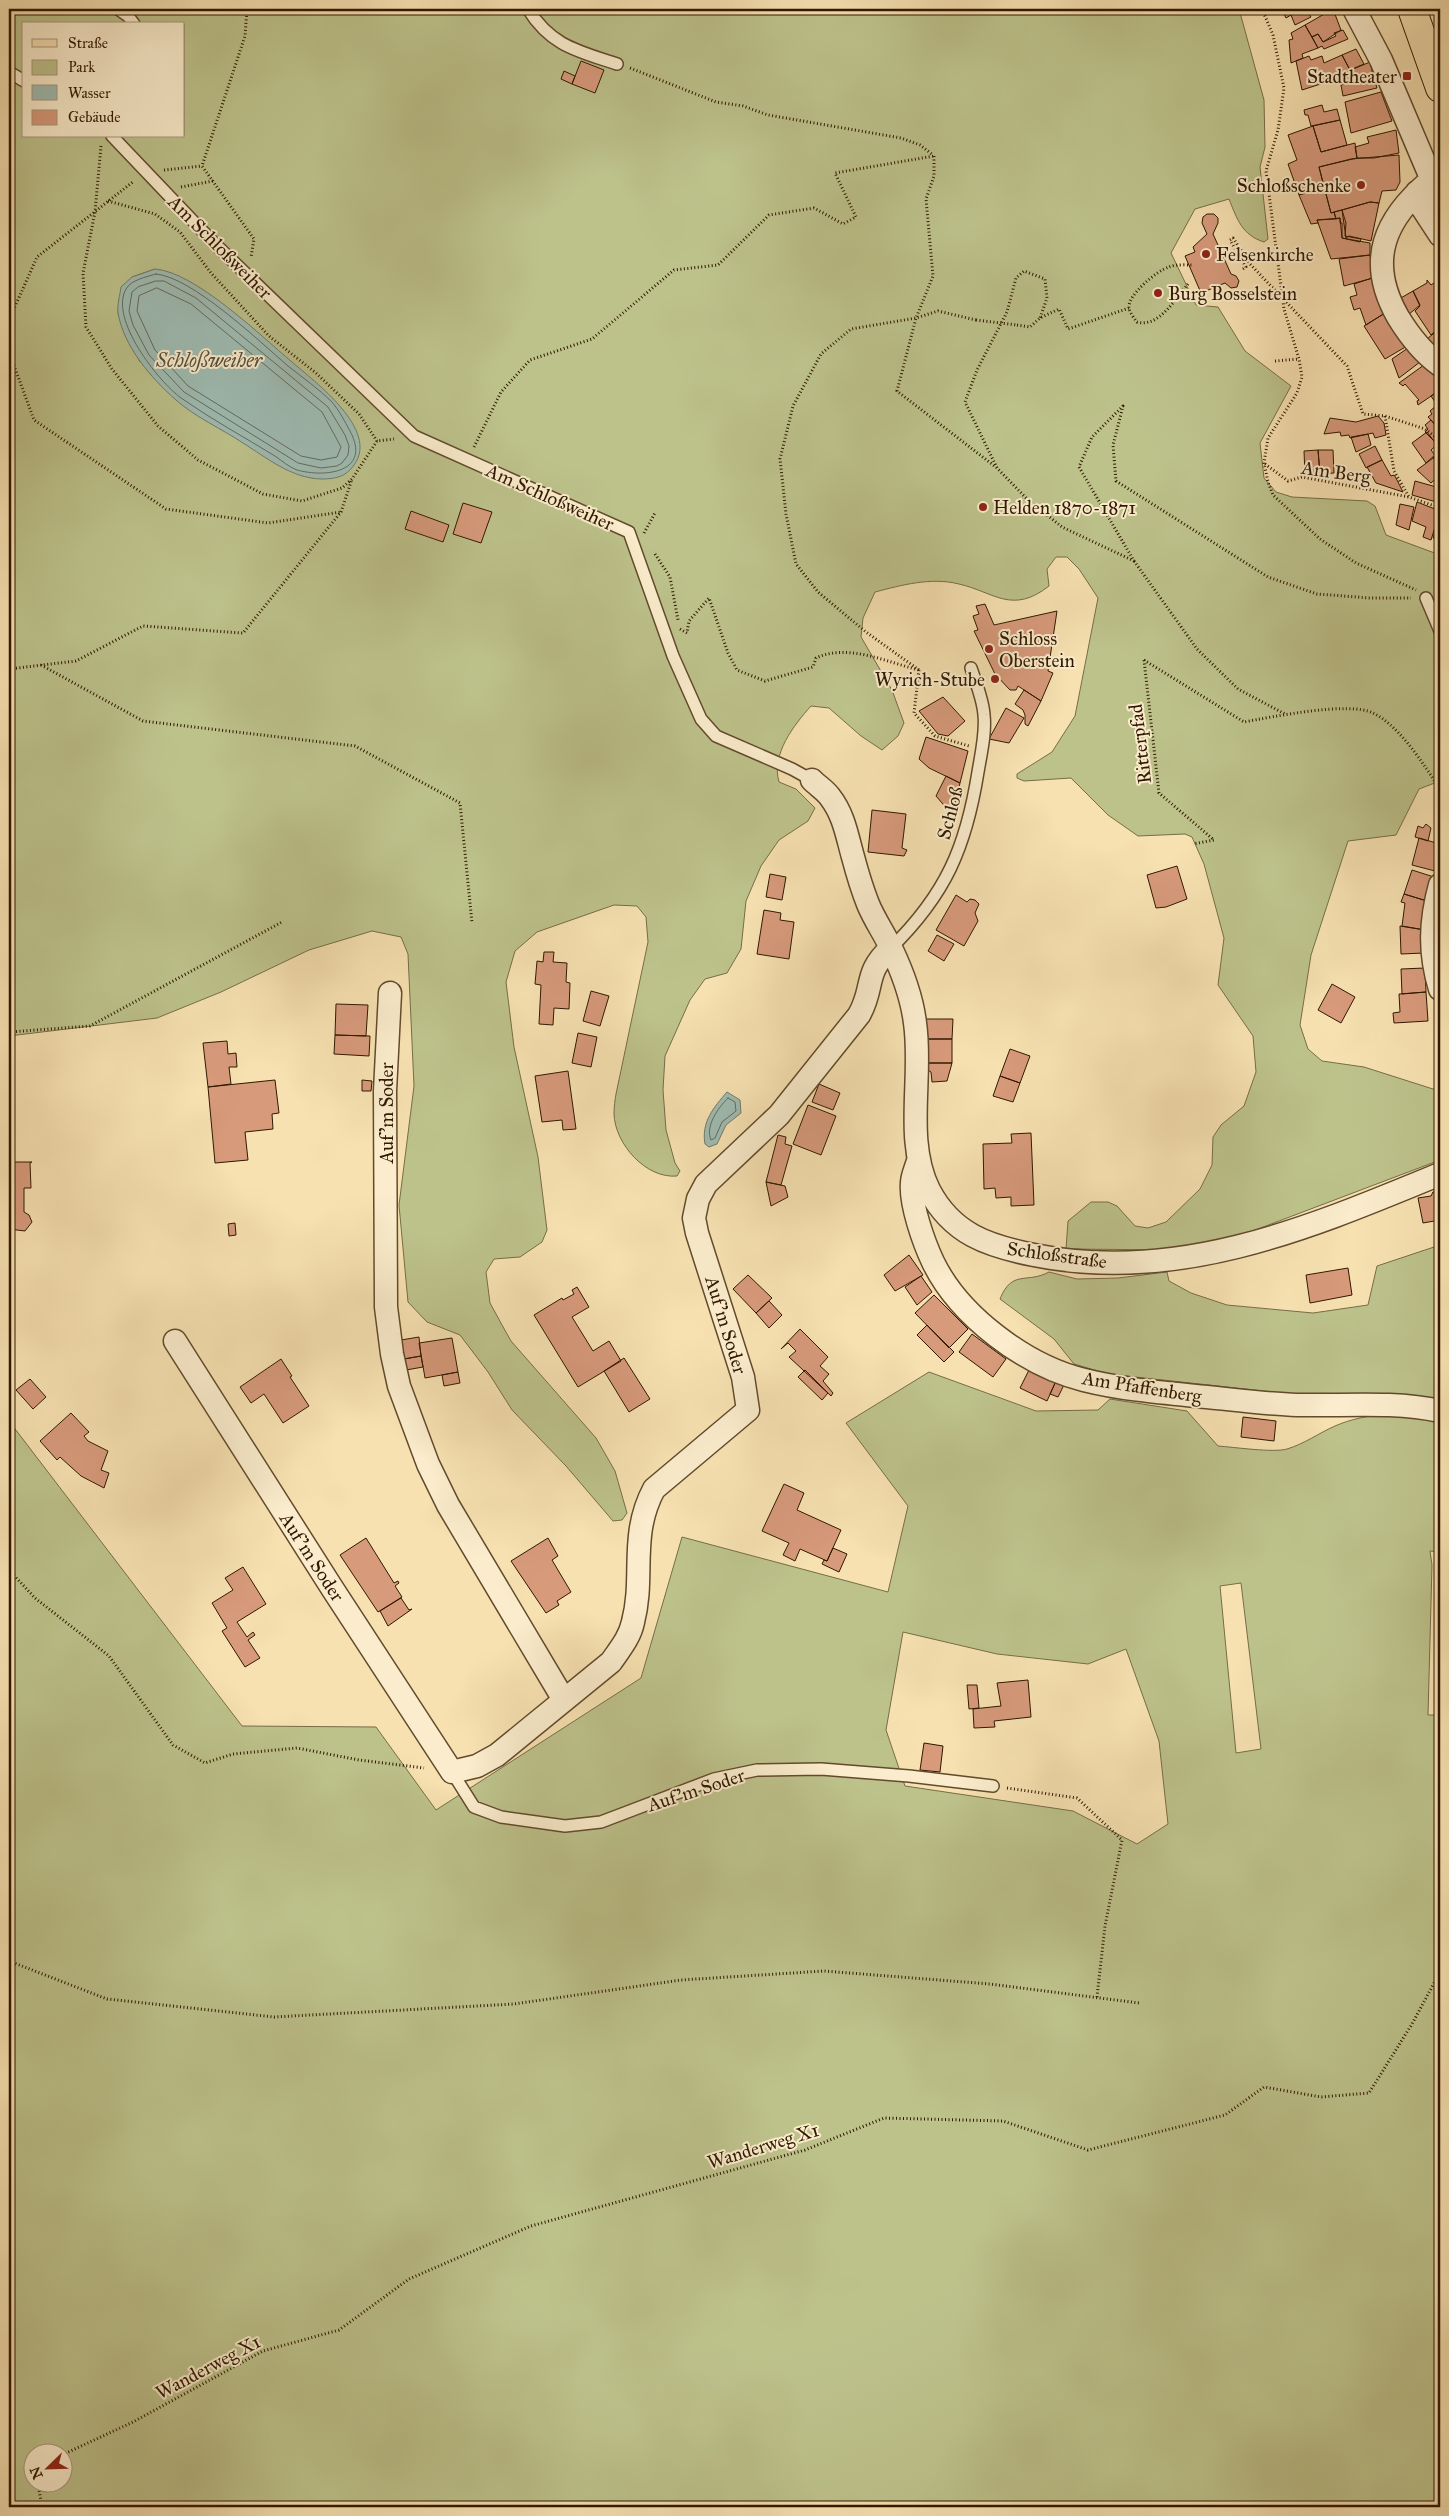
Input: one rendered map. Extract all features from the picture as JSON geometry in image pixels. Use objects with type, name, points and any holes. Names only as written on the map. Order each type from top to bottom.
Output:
[{"type":"main road","points":[[1412,9],[1440,88]]},
{"type":"street","points":[[1354,9],[1385,68],[1429,190],[1423,209],[1440,235]]},
{"type":"street","points":[[1429,190],[1403,208],[1390,230],[1383,246],[1381,274],[1394,310],[1402,324],[1425,352],[1440,365]]},
{"type":"street","name":"Am Schloßweiher","points":[[812,780],[830,796],[841,817],[848,832],[853,856],[869,906],[891,948]]},
{"type":"street","points":[[1440,885],[1435,904],[1431,954],[1440,989]]},
{"type":"street","name":"Schloßstraße","points":[[891,948],[906,984],[916,1023],[918,1161],[929,1189],[938,1204],[956,1224],[976,1239],[1003,1249],[1096,1264],[1148,1263],[1204,1255],[1277,1236],[1440,1174]]},
{"type":"street","name":"Auf'm Soder","points":[[174,1340],[452,1772],[477,1766],[497,1754],[611,1662],[625,1643],[634,1622],[637,1552],[647,1502],[654,1489],[748,1410],[742,1377],[697,1233],[694,1218],[698,1199],[706,1184],[724,1165],[779,1115],[859,1015],[867,996],[872,969],[891,948]]},
{"type":"street","name":"Auf'm Soder","points":[[390,993],[385,1091],[386,1289],[392,1354],[399,1386],[428,1464],[448,1505],[564,1700]]},
{"type":"street","name":"Am Pfaffenberg","points":[[918,1161],[912,1180],[912,1192],[931,1257],[942,1281],[955,1300],[999,1338],[1055,1369],[1082,1380],[1151,1392],[1295,1405],[1406,1406],[1440,1411]]},
{"type":"lane","points":[[118,9],[132,22]]},
{"type":"lane","points":[[528,9],[539,27],[552,38],[572,49],[617,64]]},
{"type":"lane","points":[[9,72],[22,80]]},
{"type":"lane","name":"Am Schloßweiher","points":[[114,138],[249,276],[414,436],[629,532],[673,656],[701,719],[708,728],[723,740],[792,768],[812,780]]},
{"type":"lane","points":[[1426,598],[1440,631]]},
{"type":"lane","name":"Schloß","points":[[891,948],[918,923],[942,886],[966,833],[982,749],[984,716],[971,668]]},
{"type":"lane","name":"Auf'm Soder","points":[[452,1772],[474,1807],[501,1817],[564,1826],[601,1822],[714,1779],[757,1770],[821,1769],[908,1776],[993,1786]]},
{"type":"path","points":[[202,166],[244,36],[247,9]]},
{"type":"path","points":[[1262,9],[1273,36],[1284,88],[1278,130],[1266,171],[1282,297],[1302,377],[1300,386],[1268,438],[1264,463],[1273,495],[1320,539],[1356,563],[1411,587],[1426,598]]},
{"type":"path","points":[[617,64],[716,102],[744,106],[768,115],[901,138],[920,145],[934,156]]},
{"type":"path","points":[[102,138],[95,212],[83,273],[86,327],[112,369],[158,426],[198,460],[263,494],[302,501],[342,488],[352,478],[377,441],[358,414],[316,373],[269,336],[211,273],[180,232],[155,214],[108,201]]},
{"type":"path","points":[[934,156],[934,176],[926,199],[933,276],[916,318],[896,391],[997,468],[1026,498],[1062,527],[1134,561]]},
{"type":"path","points":[[467,461],[501,392],[530,360],[592,339],[674,270],[718,265],[769,215],[814,208],[843,224],[856,217],[835,173],[934,156]]},
{"type":"path","points":[[9,320],[37,257],[146,172],[202,166]]},
{"type":"path","points":[[202,166],[254,239],[249,276]]},
{"type":"path","points":[[1243,269],[1246,267],[1230,240],[1233,238],[1250,264],[1347,366],[1363,414],[1385,416],[1425,429],[1440,440]]},
{"type":"path","points":[[1188,284],[1158,319],[1143,324],[1137,322],[1129,308],[1131,297],[1152,278],[1169,267],[1193,266]]},
{"type":"path","points":[[997,468],[965,402],[977,370],[1007,312],[1016,278],[1024,271],[1045,279],[1047,298],[1040,318]]},
{"type":"path","points":[[919,670],[866,632],[818,592],[796,564],[786,514],[780,459],[793,406],[821,354],[851,330],[916,318],[938,311],[976,320],[1030,327],[1040,318],[1060,309],[1068,329],[1129,308]]},
{"type":"path","points":[[9,352],[34,420],[166,509],[268,522],[341,512]]},
{"type":"path","points":[[1275,361],[1299,359]]},
{"type":"path","points":[[1426,598],[1370,598],[1317,594],[1268,577],[1116,481],[1113,445],[1123,406],[1092,437],[1079,467],[1134,561],[1197,649],[1238,689],[1286,714],[1351,708],[1372,712],[1390,725],[1421,760],[1440,789]]},
{"type":"path","name":"Am Berg","points":[[1385,416],[1394,471],[1409,498]]},
{"type":"path","name":"Am Berg","points":[[1264,463],[1288,481],[1302,477],[1409,498],[1440,508]]},
{"type":"path","points":[[9,669],[76,661],[143,626],[243,633],[341,512],[352,478]]},
{"type":"path","points":[[644,533],[655,513]]},
{"type":"path","points":[[629,532],[644,533]]},
{"type":"path","points":[[644,533],[648,540]]},
{"type":"path","points":[[652,548],[670,577],[680,629],[687,633],[689,620],[709,598],[728,653],[737,670],[765,681],[813,667],[816,658],[829,652],[870,655],[883,661],[919,670]]},
{"type":"path","name":"Ritterpfad","points":[[1193,844],[1214,840],[1159,793],[1144,660],[1244,722],[1286,714]]},
{"type":"path","points":[[41,665],[143,721],[355,746],[460,803],[472,923]]},
{"type":"path","points":[[919,670],[914,713],[916,716],[935,736],[982,749]]},
{"type":"path","points":[[9,1032],[90,1026],[282,922]]},
{"type":"path","points":[[9,1570],[35,1598],[109,1656],[173,1745],[205,1764],[233,1754],[297,1748],[359,1760],[452,1772]]},
{"type":"path","points":[[993,1786],[1077,1798],[1122,1840],[1105,1926],[1097,1998]]},
{"type":"path","points":[[9,1961],[107,1999],[274,2017],[514,2004],[682,1980],[824,1971],[990,1984],[1139,2003]]},
{"type":"path","name":"Wanderweg X1","points":[[72,2450],[134,2422],[263,2351],[339,2330],[409,2279],[531,2226],[805,2150],[884,2118],[1003,2121],[1088,2150],[1225,2116],[1264,2086],[1320,2097],[1368,2093],[1412,2024],[1440,1972]]},
{"type":"path","points":[[40,2494],[42,2507]]},
{"type":"green space","points":[[9,9],[1239,9],[1264,100],[1265,147],[1260,167],[1268,239],[1264,242],[1245,231],[1229,199],[1195,209],[1171,253],[1196,305],[1218,307],[1245,351],[1291,386],[1260,443],[1264,478],[1276,492],[1292,497],[1367,501],[1375,506],[1386,535],[1440,555],[1440,781],[1419,789],[1396,835],[1348,841],[1311,955],[1300,1025],[1308,1049],[1322,1061],[1364,1067],[1433,1089],[1440,1089],[1440,1160],[1250,1232],[1182,1250],[1066,1249],[1068,1221],[1091,1202],[1108,1202],[1117,1206],[1135,1226],[1148,1228],[1166,1222],[1200,1189],[1212,1165],[1213,1137],[1221,1125],[1244,1106],[1256,1072],[1253,1036],[1218,985],[1224,938],[1204,864],[1192,837],[1185,834],[1138,836],[1108,815],[1071,778],[1024,781],[1017,778],[1017,774],[1052,752],[1075,716],[1098,598],[1079,569],[1067,557],[1056,557],[1047,569],[1049,586],[1036,595],[1024,599],[1003,599],[959,584],[938,581],[917,583],[875,592],[863,618],[861,637],[892,690],[904,723],[898,736],[882,750],[861,736],[829,708],[811,706],[791,731],[778,761],[779,782],[796,789],[815,808],[808,821],[779,840],[761,866],[746,901],[741,949],[727,973],[705,979],[690,1000],[665,1056],[663,1090],[666,1130],[675,1163],[680,1171],[677,1176],[654,1172],[634,1157],[620,1137],[614,1114],[616,1094],[648,942],[646,917],[637,906],[614,905],[537,932],[515,951],[506,982],[514,1047],[538,1157],[547,1230],[542,1242],[520,1257],[494,1259],[486,1272],[490,1303],[511,1341],[596,1438],[615,1471],[627,1513],[622,1520],[613,1521],[566,1466],[512,1410],[488,1372],[460,1335],[427,1322],[408,1302],[399,1205],[414,1086],[408,954],[401,937],[372,931],[309,950],[221,992],[157,1018],[9,1036]],"holes":[[[155,269],[140,362],[123,329],[118,312],[132,277]]]},
{"type":"green space","points":[[1440,1245],[1440,1400],[1336,1399],[1108,1374],[1074,1364],[1054,1339],[1000,1299],[1005,1290],[1015,1280],[1049,1272],[1077,1279],[1118,1278],[1167,1272],[1169,1281],[1191,1293],[1227,1305],[1313,1313],[1368,1305],[1377,1266]]},
{"type":"green space","points":[[929,1372],[1036,1411],[1098,1410],[1110,1399],[1187,1411],[1218,1446],[1263,1450],[1287,1449],[1347,1421],[1374,1416],[1415,1416],[1440,1422],[1440,1552],[1430,1551],[1432,1565],[1428,1715],[1440,1715],[1440,2507],[9,2507],[9,1421],[242,1726],[376,1727],[436,1810],[641,1678],[682,1537],[888,1592],[908,1506],[846,1423]],"holes":[[[1241,1583],[1261,1749],[1236,1753],[1220,1586]],[[903,1632],[997,1654],[1088,1664],[1126,1649],[1159,1741],[1168,1824],[1137,1844],[1073,1811],[905,1786],[886,1730]]]},
{"type":"water","name":"Schloßweiher","points":[[155,269],[171,273],[189,281],[226,306],[329,394],[352,422],[359,437],[360,451],[351,469],[335,478],[326,479],[310,478],[289,471],[192,412],[157,382],[132,350],[121,326],[118,313],[121,287],[132,277]]},
{"type":"water","points":[[727,1092],[740,1100],[741,1113],[726,1125],[717,1144],[709,1147],[705,1144],[704,1136],[707,1122],[713,1109]]},
{"type":"building","points":[[1293,9],[1306,9],[1311,17],[1295,25],[1291,15],[1286,18],[1284,14]]},
{"type":"building","points":[[1333,9],[1341,30],[1323,42],[1318,34],[1312,37],[1305,25]]},
{"type":"building","points":[[1305,25],[1318,48],[1302,54],[1303,58],[1291,63],[1289,40],[1293,39],[1291,33]]},
{"type":"building","points":[[1343,30],[1348,39],[1324,49],[1322,46],[1318,48],[1312,37],[1318,34],[1323,42],[1336,36],[1334,33]]},
{"type":"building","points":[[1356,49],[1364,64],[1350,70],[1342,55]]},
{"type":"building","points":[[1342,55],[1350,70],[1339,75],[1339,78],[1302,90],[1296,61],[1309,56],[1311,60],[1322,56],[1324,63]]},
{"type":"building","points":[[581,61],[604,70],[595,93],[572,84]]},
{"type":"building","points":[[1370,62],[1373,75],[1341,85],[1339,75]]},
{"type":"building","points":[[564,71],[575,76],[572,84],[561,79]]},
{"type":"building","points":[[1373,75],[1377,88],[1343,96],[1341,85]]},
{"type":"building","points":[[1381,92],[1392,121],[1351,133],[1345,102]]},
{"type":"building","points":[[1322,105],[1324,112],[1337,109],[1340,120],[1311,126],[1308,115],[1305,115],[1304,110]]},
{"type":"building","points":[[1340,120],[1347,145],[1321,152],[1313,126]]},
{"type":"building","points":[[1313,126],[1321,152],[1355,143],[1357,158],[1319,167],[1324,187],[1299,195],[1288,164],[1297,160],[1288,135]]},
{"type":"building","points":[[1396,130],[1399,153],[1374,158],[1357,158],[1355,147],[1369,143],[1367,137]]},
{"type":"building","name":"Schloßschenke","points":[[1399,155],[1400,182],[1396,190],[1382,191],[1379,203],[1370,202],[1331,213],[1319,167],[1351,159]]},
{"type":"building","points":[[1324,187],[1331,213],[1334,212],[1336,219],[1317,220],[1318,223],[1311,224],[1299,195]]},
{"type":"building","points":[[1370,202],[1379,203],[1371,241],[1349,236],[1346,238],[1342,210]]},
{"type":"building","points":[[1342,210],[1346,223],[1345,236],[1361,239],[1360,242],[1342,238],[1342,223],[1340,223],[1340,218],[1336,219],[1334,212]]},
{"type":"building","name":"Felsenkirche","points":[[1207,214],[1214,214],[1218,218],[1213,234],[1231,274],[1236,276],[1239,281],[1237,287],[1231,288],[1225,283],[1201,293],[1185,256],[1195,252],[1193,247],[1207,234],[1202,223],[1203,217]]},
{"type":"building","points":[[1340,218],[1342,238],[1370,243],[1370,255],[1331,259],[1317,220]]},
{"type":"building","points":[[1370,255],[1373,278],[1344,286],[1339,259]]},
{"type":"building","points":[[1375,277],[1385,313],[1366,325],[1360,308],[1354,310],[1350,297],[1357,295],[1354,284]]},
{"type":"building","points":[[1440,279],[1440,327],[1431,335],[1415,311],[1420,306],[1413,291],[1427,283],[1427,280],[1431,285]]},
{"type":"building","points":[[1413,291],[1420,305],[1408,315],[1399,299]]},
{"type":"building","points":[[1385,313],[1407,346],[1385,359],[1364,326]]},
{"type":"building","points":[[1440,329],[1439,352],[1427,339]]},
{"type":"building","points":[[1408,348],[1420,362],[1399,378],[1392,359]]},
{"type":"building","points":[[1424,365],[1440,380],[1440,390],[1418,405],[1417,401],[1419,400],[1405,384],[1403,386],[1399,383]]},
{"type":"building","points":[[1440,390],[1440,430],[1428,417],[1432,414],[1430,411],[1437,405],[1431,396]]},
{"type":"building","points":[[1378,416],[1384,423],[1386,435],[1375,438],[1373,433],[1350,438],[1349,435],[1341,436],[1340,432],[1324,434],[1330,418],[1356,422]]},
{"type":"building","points":[[1431,420],[1440,430],[1440,435],[1434,441],[1425,432],[1428,429],[1425,425]]},
{"type":"building","points":[[1427,432],[1437,445],[1431,450],[1435,455],[1426,463],[1412,443]]},
{"type":"building","points":[[1368,434],[1371,445],[1356,452],[1351,437]]},
{"type":"building","points":[[1375,446],[1382,460],[1366,468],[1359,454]]},
{"type":"building","points":[[1318,450],[1320,474],[1305,474],[1304,451]]},
{"type":"building","points":[[1318,450],[1333,450],[1334,473],[1320,474]]},
{"type":"building","points":[[1440,450],[1440,463],[1433,457]]},
{"type":"building","points":[[1433,458],[1440,464],[1440,475],[1431,483],[1417,470]]},
{"type":"building","points":[[1382,460],[1391,476],[1394,475],[1396,478],[1403,492],[1376,483],[1367,467]]},
{"type":"building","points":[[1415,481],[1440,488],[1440,503],[1412,495]]},
{"type":"building","points":[[1417,502],[1440,511],[1431,540],[1423,537],[1426,527],[1412,521]]},
{"type":"building","points":[[463,503],[492,512],[481,543],[453,534]]},
{"type":"building","points":[[1400,504],[1414,507],[1409,530],[1396,525]]},
{"type":"building","points":[[411,511],[449,525],[443,542],[405,529]]},
{"type":"building","points":[[1436,527],[1440,528],[1440,540],[1433,538]]},
{"type":"building","name":"Schloss Oberstein","points":[[985,604],[994,625],[1057,611],[1048,671],[1053,673],[1041,701],[1018,686],[1016,690],[1010,690],[995,674],[974,631],[978,630],[973,616],[979,614],[976,606]]},
{"type":"building","points":[[1024,690],[1041,701],[1028,726],[1025,724],[1023,710],[1015,704]]},
{"type":"building","points":[[943,697],[965,721],[948,736],[938,734],[919,711]]},
{"type":"building","points":[[1006,708],[1024,718],[1009,743],[989,739]]},
{"type":"building","points":[[926,737],[968,751],[960,783],[929,768],[919,759]]},
{"type":"building","points":[[946,776],[960,783],[954,807],[948,810],[936,796]]},
{"type":"building","points":[[872,810],[906,814],[902,848],[907,850],[904,856],[868,852]]},
{"type":"building","points":[[1426,824],[1431,828],[1428,841],[1415,837],[1418,826],[1423,828]]},
{"type":"building","points":[[1419,838],[1440,844],[1435,871],[1412,865]]},
{"type":"building","points":[[1177,866],[1187,899],[1166,907],[1156,908],[1147,875]]},
{"type":"building","points":[[1412,870],[1434,877],[1427,901],[1404,894]]},
{"type":"building","points":[[770,874],[786,877],[782,900],[766,897]]},
{"type":"building","points":[[1404,894],[1427,901],[1425,930],[1402,926],[1405,903],[1401,902]]},
{"type":"building","points":[[956,895],[967,902],[970,899],[975,900],[979,904],[975,913],[978,921],[964,946],[936,930]]},
{"type":"building","points":[[764,910],[781,913],[780,920],[794,922],[789,959],[757,954]]},
{"type":"building","points":[[1400,926],[1425,930],[1424,953],[1401,954]]},
{"type":"building","points":[[937,935],[954,944],[944,961],[928,951]]},
{"type":"building","points":[[544,952],[554,952],[553,962],[567,963],[566,982],[570,983],[569,1009],[554,1008],[553,1025],[539,1024],[541,985],[535,984],[537,961],[543,962]]},
{"type":"building","points":[[1425,968],[1426,992],[1402,994],[1401,969]]},
{"type":"building","points":[[1332,984],[1355,997],[1341,1023],[1318,1010]]},
{"type":"building","points":[[591,991],[609,996],[600,1026],[583,1021]]},
{"type":"building","points":[[1426,992],[1428,1021],[1394,1023],[1393,1013],[1400,1012],[1399,994]]},
{"type":"building","points":[[336,1004],[368,1005],[366,1036],[335,1035]]},
{"type":"building","points":[[926,1019],[953,1019],[952,1039],[926,1039]]},
{"type":"building","points":[[578,1033],[597,1037],[591,1067],[572,1063]]},
{"type":"building","points":[[335,1035],[370,1036],[369,1056],[334,1054]]},
{"type":"building","points":[[926,1039],[952,1039],[952,1063],[926,1063]]},
{"type":"building","points":[[227,1041],[228,1054],[236,1053],[237,1067],[229,1067],[231,1084],[208,1087],[203,1043]]},
{"type":"building","points":[[1010,1049],[1030,1056],[1020,1083],[1000,1076]]},
{"type":"building","points":[[926,1063],[952,1063],[947,1081],[932,1082],[931,1072],[926,1069]]},
{"type":"building","points":[[568,1071],[576,1129],[563,1130],[562,1120],[542,1122],[535,1076]]},
{"type":"building","points":[[1000,1076],[1020,1083],[1013,1102],[993,1096]]},
{"type":"building","points":[[275,1080],[279,1113],[272,1114],[273,1129],[245,1132],[248,1160],[215,1163],[208,1087]]},
{"type":"building","points":[[362,1080],[372,1081],[371,1091],[362,1091]]},
{"type":"building","points":[[819,1084],[840,1093],[833,1110],[812,1102]]},
{"type":"building","points":[[808,1105],[836,1116],[821,1155],[793,1144]]},
{"type":"building","points":[[1031,1133],[1034,1205],[1011,1206],[1011,1197],[996,1198],[995,1188],[984,1189],[983,1144],[1012,1143],[1011,1134]]},
{"type":"building","points":[[778,1135],[786,1137],[785,1144],[792,1146],[781,1185],[766,1182]]},
{"type":"building","points":[[9,1162],[32,1162],[30,1163],[31,1188],[24,1188],[24,1212],[29,1215],[32,1222],[25,1231],[9,1229]]},
{"type":"building","points":[[766,1182],[785,1186],[788,1197],[771,1206]]},
{"type":"building","points":[[1439,1191],[1440,1220],[1423,1223],[1418,1198],[1431,1196],[1433,1192]]},
{"type":"building","points":[[235,1223],[236,1235],[229,1236],[228,1224]]},
{"type":"building","points":[[909,1255],[923,1275],[895,1291],[884,1275]]},
{"type":"building","points":[[1348,1268],[1352,1295],[1310,1303],[1306,1275]]},
{"type":"building","points":[[748,1275],[772,1298],[756,1313],[733,1289]]},
{"type":"building","points":[[921,1276],[932,1292],[917,1305],[905,1287]]},
{"type":"building","points":[[577,1287],[589,1307],[572,1317],[593,1351],[609,1341],[621,1361],[578,1387],[534,1315],[562,1298],[563,1300],[574,1294],[572,1290]]},
{"type":"building","points":[[934,1295],[968,1329],[949,1348],[915,1313]]},
{"type":"building","points":[[769,1301],[782,1315],[769,1328],[756,1313]]},
{"type":"building","points":[[927,1325],[954,1352],[944,1362],[917,1335]]},
{"type":"building","points":[[800,1329],[828,1357],[820,1366],[829,1374],[823,1381],[833,1393],[831,1396],[789,1357],[796,1351],[788,1343],[781,1349]]},
{"type":"building","points":[[972,1334],[1006,1359],[993,1377],[959,1352]]},
{"type":"building","points":[[419,1337],[421,1356],[404,1359],[401,1340]]},
{"type":"building","points":[[452,1338],[458,1372],[425,1378],[419,1343]]},
{"type":"building","points":[[421,1356],[423,1367],[406,1370],[404,1359]]},
{"type":"building","points":[[624,1358],[650,1399],[629,1412],[604,1371]]},
{"type":"building","points":[[281,1359],[309,1406],[283,1423],[264,1394],[251,1403],[240,1387]]},
{"type":"building","points":[[1030,1368],[1056,1381],[1047,1401],[1020,1388]]},
{"type":"building","points":[[805,1370],[828,1393],[822,1400],[798,1377]]},
{"type":"building","points":[[458,1372],[460,1383],[444,1386],[442,1375]]},
{"type":"building","points":[[30,1379],[46,1397],[33,1409],[16,1390]]},
{"type":"building","points":[[1056,1381],[1064,1385],[1058,1397],[1050,1394]]},
{"type":"building","points":[[71,1413],[89,1432],[84,1436],[88,1441],[108,1451],[101,1470],[109,1473],[104,1488],[81,1476],[60,1457],[57,1460],[40,1441]]},
{"type":"building","points":[[1243,1417],[1276,1421],[1274,1441],[1241,1437]]},
{"type":"building","points":[[784,1484],[804,1493],[797,1510],[841,1530],[827,1561],[800,1549],[795,1561],[783,1555],[789,1543],[762,1531]]},
{"type":"building","points":[[366,1538],[394,1583],[398,1581],[399,1583],[395,1586],[402,1597],[378,1612],[340,1555]]},
{"type":"building","points":[[548,1538],[558,1556],[552,1560],[571,1592],[557,1601],[559,1605],[546,1613],[511,1561]]},
{"type":"building","points":[[833,1548],[847,1554],[839,1572],[822,1564],[824,1560],[827,1561]]},
{"type":"building","points":[[243,1567],[266,1604],[237,1622],[247,1637],[253,1632],[255,1635],[248,1640],[260,1658],[245,1667],[222,1631],[227,1628],[212,1603],[233,1590],[225,1578]]},
{"type":"building","points":[[401,1598],[409,1610],[412,1609],[388,1626],[380,1611]]},
{"type":"building","points":[[1028,1680],[1031,1717],[994,1721],[995,1727],[974,1728],[973,1709],[1001,1706],[997,1683]]},
{"type":"building","points":[[967,1685],[977,1685],[979,1708],[969,1709]]},
{"type":"building","points":[[924,1743],[943,1746],[940,1772],[920,1770]]},
{"type":"place","name":"Stadtheater","points":[[1407,76]]},
{"type":"place","name":"Schloßschenke","points":[[1361,185]]},
{"type":"place","name":"Felsenkirche","points":[[1206,254]]},
{"type":"place","name":"Burg Bosselstein","points":[[1158,293]]},
{"type":"place","name":"Helden 1870-1871","points":[[983,507]]},
{"type":"place","name":"Schloss Oberstein","points":[[989,649]]},
{"type":"place","name":"Wyrich-Stube","points":[[995,679]]}]
